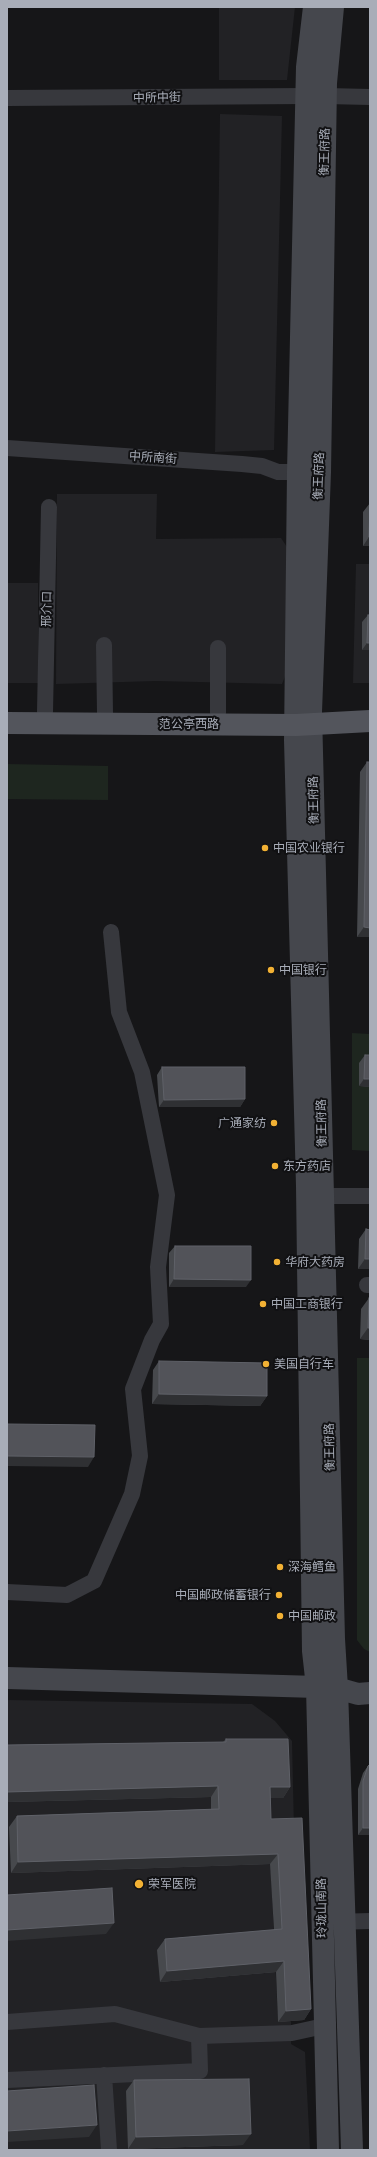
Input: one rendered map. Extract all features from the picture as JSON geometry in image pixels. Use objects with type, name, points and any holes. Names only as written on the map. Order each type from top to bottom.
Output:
[{"type":"main road","name":"衡王府路","points":[[314,7],[307,67],[316,96],[320,472],[304,718],[307,1186],[313,1651],[327,1688]]},
{"type":"main road","name":"衡王府路","points":[[327,1688],[334,1639],[324,1196],[304,718],[298,472],[316,96],[333,7]]},
{"type":"main road","name":"范公亭西路","points":[[7,723],[304,718],[370,710]]},
{"type":"main road","name":"范公亭西路","points":[[7,712],[218,713],[370,721]]},
{"type":"main road","points":[[7,1678],[327,1688],[358,1694],[370,1693]]},
{"type":"main road","name":"玲珑山南路","points":[[327,1688],[322,1922],[328,2150]]},
{"type":"main road","name":"玲珑山南路","points":[[327,1688],[344,1922],[352,2150]]},
{"type":"street","name":"中所中街","points":[[7,98],[370,97]]},
{"type":"street","name":"中所南街","points":[[7,448],[242,464],[262,466],[278,472],[298,472]]},
{"type":"street","name":"邢介口","points":[[45,712],[49,506]]},
{"type":"street","points":[[104,645],[105,713]]},
{"type":"street","points":[[218,648],[218,713]]},
{"type":"street","points":[[7,1592],[67,1595],[94,1581],[132,1494],[140,1456],[133,1389],[152,1340],[161,1324],[158,1267],[167,1195],[142,1072],[119,1012],[111,932]]},
{"type":"street","points":[[324,1196],[370,1196]]},
{"type":"street","points":[[322,1922],[370,1921]]},
{"type":"street","points":[[7,2022],[115,2014],[199,2036],[292,2032],[324,2026]]},
{"type":"street","points":[[7,2080],[200,2071],[199,2036]]},
{"type":"street","points":[[104,2076],[109,2150]]},
{"type":"shaded area","points":[[219,7],[295,7],[287,80],[219,80]]},
{"type":"shaded area","points":[[220,114],[282,116],[274,450],[215,452]]},
{"type":"shaded area","points":[[57,494],[157,494],[156,539],[281,538],[291,553],[288,669],[282,684],[156,681],[56,684]]},
{"type":"shaded area","points":[[356,564],[370,564],[370,683],[353,683]]},
{"type":"shaded area","points":[[7,583],[38,583],[38,683],[7,683]]},
{"type":"shaded area","points":[[7,764],[108,766],[108,800],[7,799]]},
{"type":"shaded area","points":[[352,1033],[370,1034],[370,1063],[359,1086],[370,1087],[370,1151],[352,1150]]},
{"type":"shaded area","points":[[357,1358],[370,1358],[370,1652],[364,1649],[357,1640]]},
{"type":"shaded area","name":"荣军医院","points":[[7,1700],[252,1704],[275,1721],[292,1741],[294,1829],[269,1830],[278,2021],[291,2021],[291,2044],[305,2052],[310,2150],[7,2150]]},
{"type":"building","points":[[370,503],[370,537],[369,537]]},
{"type":"building","points":[[368,615],[370,615],[370,643],[367,643]]},
{"type":"building","points":[[367,762],[370,762],[370,928],[364,927]]},
{"type":"building","points":[[365,1055],[370,1055],[370,1079],[364,1079]]},
{"type":"building","points":[[162,1067],[245,1067],[245,1099],[164,1100]]},
{"type":"building","points":[[366,1229],[370,1230],[370,1259],[365,1259]]},
{"type":"building","points":[[175,1246],[251,1246],[251,1280],[174,1279]]},
{"type":"building","points":[[369,1298],[370,1328],[368,1328]]},
{"type":"building","points":[[159,1361],[267,1363],[267,1396],[159,1394]]},
{"type":"building","points":[[7,1424],[95,1425],[94,1457],[7,1456]]},
{"type":"building","points":[[226,1739],[288,1739],[290,1787],[270,1787],[271,1819],[302,1818],[311,2009],[286,2011],[284,1961],[167,1971],[165,1939],[282,1929],[278,1854],[18,1862],[17,1816],[219,1809],[218,1786],[7,1792],[7,1745],[226,1742]]},
{"type":"building","points":[[370,1764],[370,1828],[363,1828],[363,1781]]},
{"type":"building","points":[[112,1888],[114,1923],[7,1930],[7,1895]]},
{"type":"building","points":[[249,2079],[251,2134],[136,2137],[134,2080]]},
{"type":"building","points":[[94,2085],[97,2125],[7,2131],[7,2091]]},
{"type":"place","name":"中国农业银行","points":[[265,848]]},
{"type":"place","name":"中国银行","points":[[271,970]]},
{"type":"place","name":"广通家纺","points":[[274,1123]]},
{"type":"place","name":"东方药店","points":[[275,1166]]},
{"type":"place","name":"华府大药房","points":[[277,1262]]},
{"type":"place","name":"中国工商银行","points":[[263,1304]]},
{"type":"place","name":"美国自行车","points":[[266,1364]]},
{"type":"place","name":"深海鳕鱼","points":[[280,1567]]},
{"type":"place","name":"中国邮政储蓄银行","points":[[279,1595]]},
{"type":"place","name":"中国邮政","points":[[280,1616]]},
{"type":"place","name":"荣军医院","points":[[139,1884]]}]
